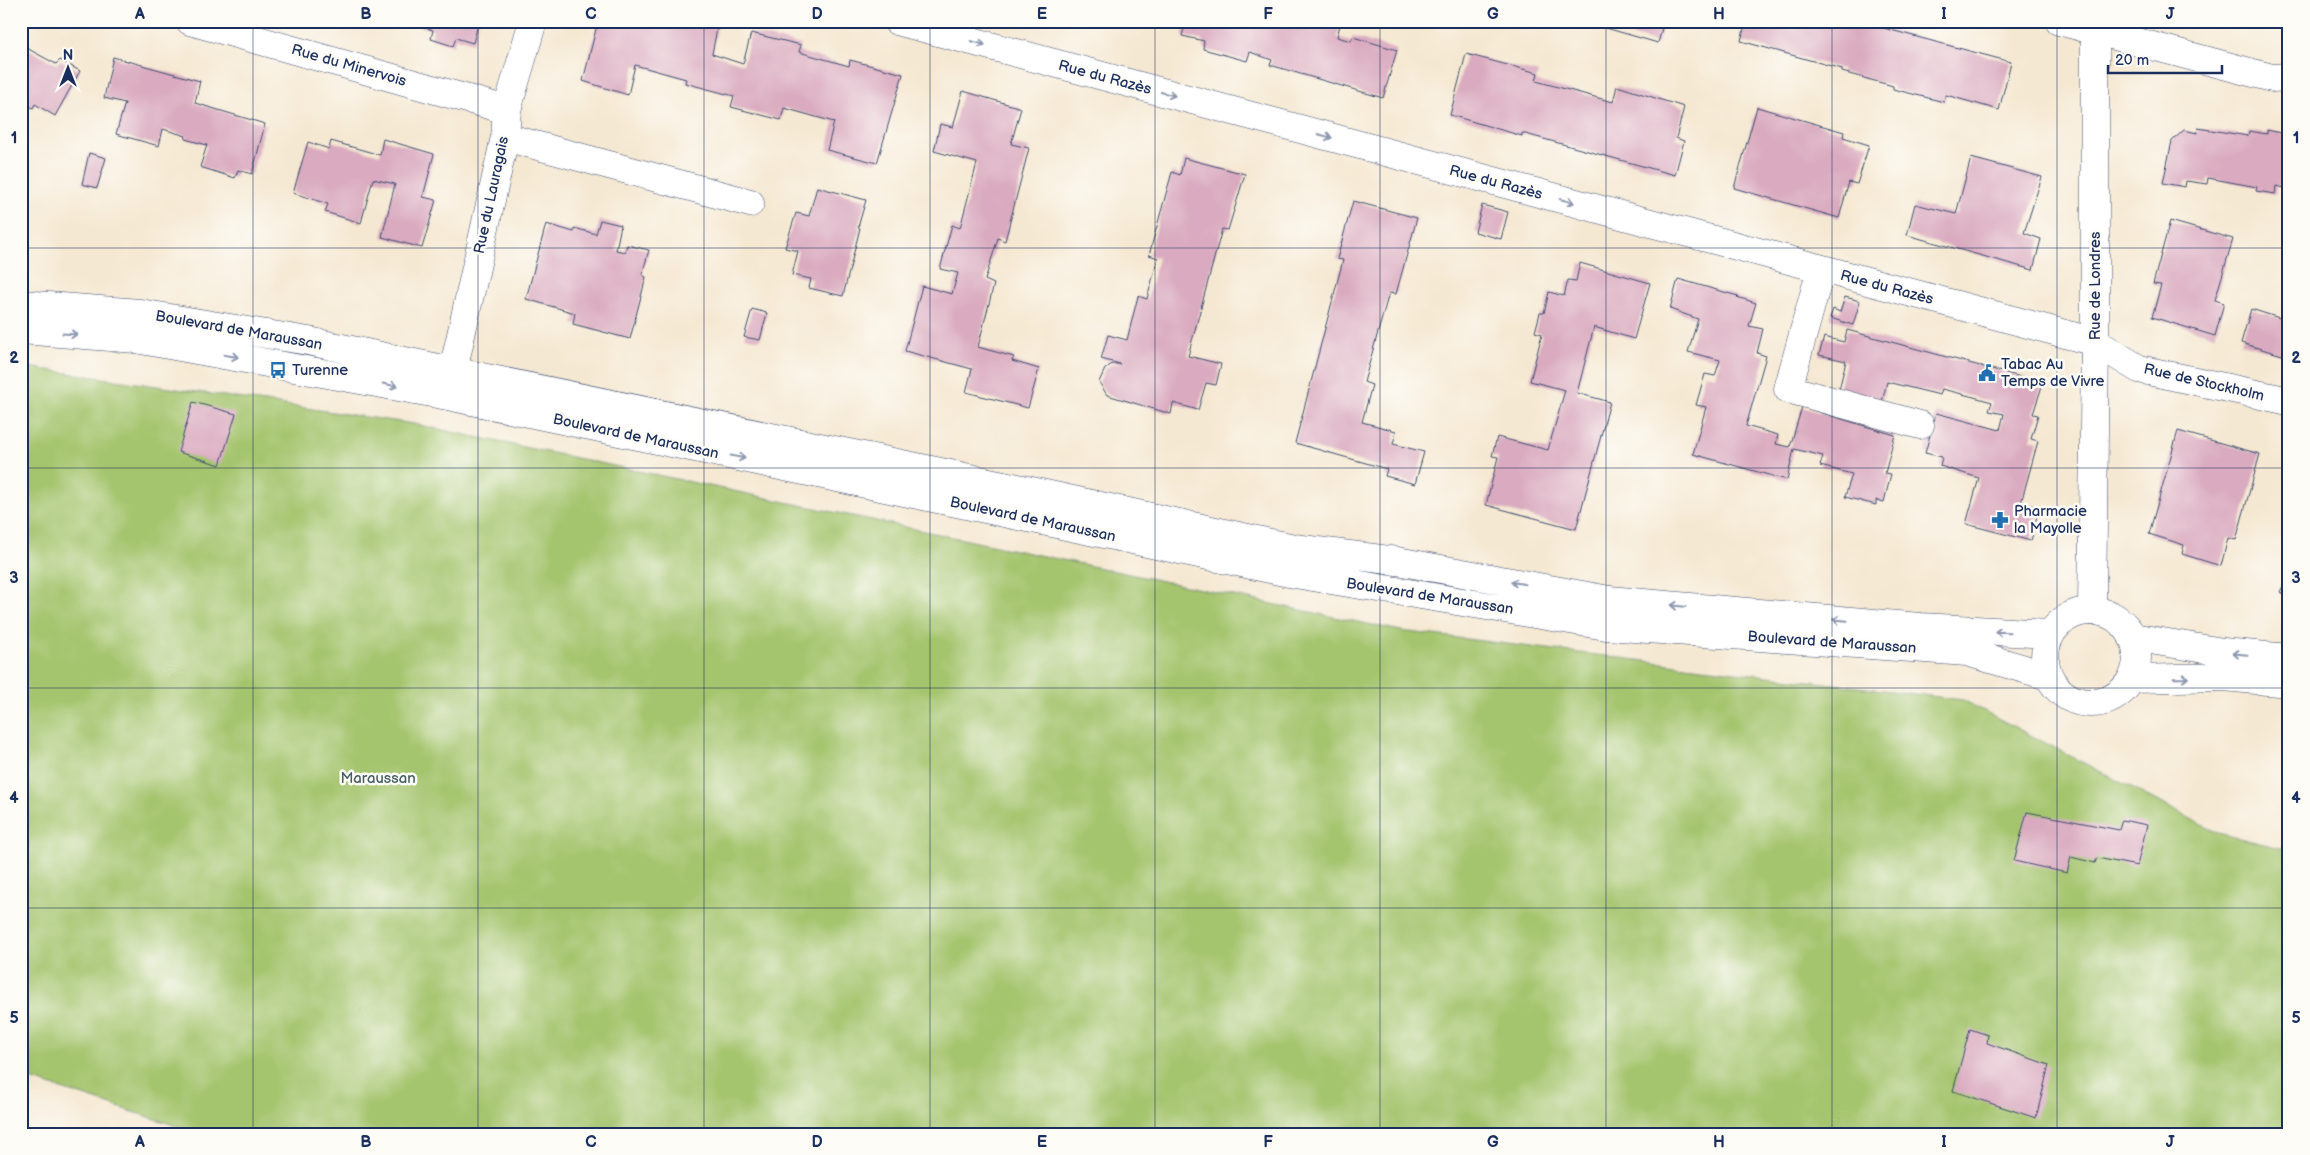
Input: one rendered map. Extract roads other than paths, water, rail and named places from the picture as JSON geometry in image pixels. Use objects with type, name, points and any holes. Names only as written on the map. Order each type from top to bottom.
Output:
[{"type":"main road","name":"Rue du Minervois","points":[[190,21],[750,203]]},
{"type":"main road","name":"Rue du Lauragais","points":[[453,371],[506,124],[533,21]]},
{"type":"main road","name":"Rue du Razès","points":[[897,21],[2095,342]]},
{"type":"main road","points":[[2059,21],[2095,26],[2272,78],[2289,77]]},
{"type":"main road","name":"Rue de Londres","points":[[2092,611],[2095,342],[2095,26]]},
{"type":"main road","points":[[1821,269],[1788,388],[1920,424]]},
{"type":"main road","name":"Boulevard de Maraussan","points":[[21,304],[140,313],[308,341],[1294,548],[1397,561],[1609,600],[1920,627],[2051,634]]},
{"type":"main road","name":"Boulevard de Maraussan","points":[[21,330],[136,339],[438,394],[1289,573],[1606,626],[1967,652],[2048,676]]},
{"type":"main road","name":"Rue de Stockholm","points":[[2095,342],[2139,369],[2289,401]]},
{"type":"main road","points":[[2092,611],[2104,613],[2115,619],[2132,637],[2136,651],[2136,665],[2132,679],[2123,691],[2111,699],[2097,703],[2082,703],[2068,698],[2056,689],[2048,676],[2044,662],[2045,647],[2051,634],[2062,621],[2075,614],[2092,611]]},
{"type":"main road","points":[[2132,637],[2224,652],[2289,658]]},
{"type":"main road","points":[[2132,679],[2224,677],[2289,683]]},
{"type":"place","name":"Turenne","points":[[278,370]]},
{"type":"place","name":"Tabac Au Temps de Vivre","points":[[1987,373]]},
{"type":"place","name":"Pharmacie la Mayolle","points":[[2000,520]]},
{"type":"park label","name":"Maraussan","points":[[378,778]]}]
